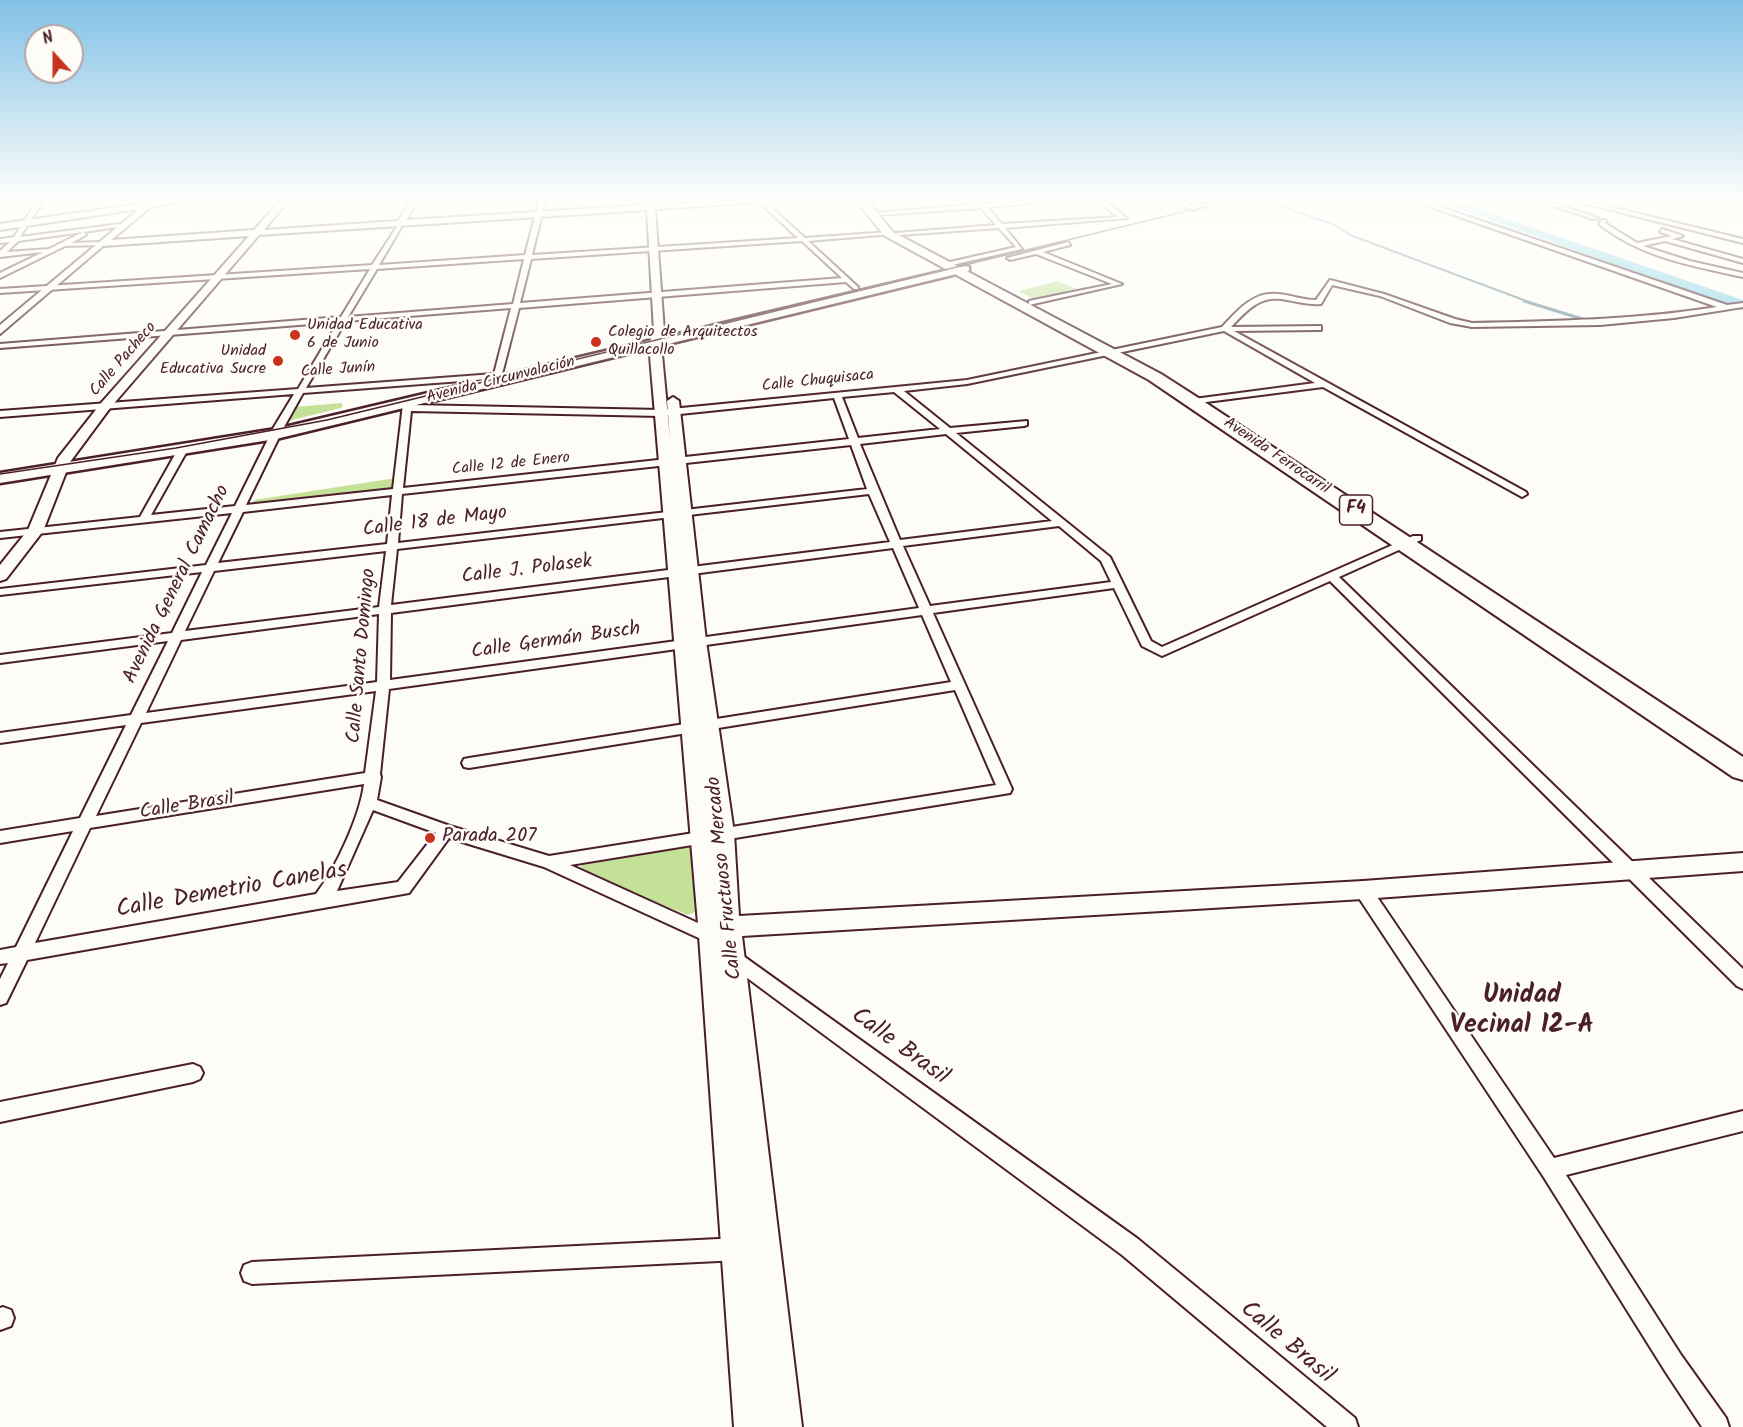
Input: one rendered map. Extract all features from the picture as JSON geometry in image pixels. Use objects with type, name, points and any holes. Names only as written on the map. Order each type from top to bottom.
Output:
[{"type":"highway","name":"Avenida Ferrocarril","points":[[955,268],[1032,303],[1200,401],[1743,755]]},
{"type":"highway","name":"Avenida Ferrocarril","points":[[955,268],[1114,351]]},
{"type":"highway","name":"Avenida Ferrocarril","points":[[1411,540],[1743,770]]},
{"type":"main road","points":[[0,332],[73,268]]},
{"type":"main road","name":"Calle Pacheco","points":[[0,576],[35,531],[61,465],[106,405],[228,268]]},
{"type":"main road","name":"Calle Fructuoso Mercado","points":[[654,268],[690,642],[712,835],[720,931],[735,1249],[752,1427]]},
{"type":"main road","name":"Avenida Circunvalación","points":[[0,478],[61,465],[278,430],[408,406],[852,284],[950,268]]},
{"type":"main road","name":"Avenida Circunvalación","points":[[0,470],[182,451],[278,430],[952,268]]},
{"type":"main road","points":[[720,931],[1363,890],[1743,862]]},
{"type":"main road","name":"Calle Fructuoso Mercado","points":[[720,931],[734,960],[784,1427]]},
{"type":"street","points":[[0,276],[20,268]]},
{"type":"street","points":[[0,291],[364,268]]},
{"type":"street","name":"Avenida General Camacho","points":[[0,998],[278,430],[373,268]]},
{"type":"street","points":[[498,376],[524,268]]},
{"type":"street","points":[[834,268],[852,284]]},
{"type":"street","points":[[1032,303],[1119,284],[1077,268]]},
{"type":"street","points":[[1609,268],[1743,314]]},
{"type":"street","points":[[1713,268],[1743,275]]},
{"type":"street","points":[[0,270],[16,270]]},
{"type":"street","points":[[1522,494],[1225,329],[1252,301],[1263,295],[1276,294],[1308,303],[1318,302],[1330,282],[1382,295],[1453,321],[1472,325],[1600,323],[1674,316],[1743,305]]},
{"type":"street","points":[[0,346],[656,295],[852,284]]},
{"type":"street","name":"Calle Chuquisaca","points":[[408,406],[668,413],[984,379],[1225,329],[1318,328]]},
{"type":"street","name":"Calle Junín","points":[[0,414],[300,389],[498,376]]},
{"type":"street","points":[[1200,401],[1324,384]]},
{"type":"street","points":[[896,389],[1106,559],[1146,643],[1162,652],[1411,540]]},
{"type":"street","points":[[549,862],[1005,789],[873,491],[837,395]]},
{"type":"street","name":"Calle Santo Domingo","points":[[321,900],[334,883],[369,803],[374,777],[383,684],[385,609],[408,406]]},
{"type":"street","name":"Calle 12 de Enero","points":[[0,535],[238,511],[1024,423]]},
{"type":"street","points":[[143,520],[182,451]]},
{"type":"street","name":"Calle 18 de Mayo","points":[[0,592],[873,491]]},
{"type":"street","name":"Calle J. Polasek","points":[[0,659],[898,545],[1060,522]]},
{"type":"street","points":[[1332,577],[1743,981]]},
{"type":"street","name":"Calle Germán Busch","points":[[0,738],[1118,584]]},
{"type":"street","points":[[469,763],[959,685]]},
{"type":"street","name":"Calle Brasil","points":[[0,837],[374,777]]},
{"type":"street","points":[[369,803],[446,831],[549,862],[668,919],[720,931]]},
{"type":"street","name":"Calle Demetrio Canelas","points":[[0,957],[321,900],[403,888],[446,831]]},
{"type":"street","points":[[1363,890],[1550,1169],[1673,1363],[1717,1427]]},
{"type":"street","name":"Calle Brasil","points":[[734,960],[1130,1247],[1346,1427]]},
{"type":"street","points":[[0,1112],[193,1073]]},
{"type":"street","points":[[1550,1169],[1743,1121]]},
{"type":"street","points":[[252,1273],[765,1249]]},
{"type":"green space","points":[[1057,281],[1079,290],[1035,300],[1019,291]]},
{"type":"green space","points":[[341,403],[343,405],[341,408],[288,421],[295,407]]},
{"type":"green space","points":[[396,478],[394,491],[251,506],[254,500]]},
{"type":"green space","points":[[687,846],[692,848],[703,909],[688,915],[581,873],[579,869],[582,865]]},
{"type":"waterway","points":[[1437,268],[1529,302]]},
{"type":"waterway","points":[[1635,268],[1743,305]]},
{"type":"waterway","points":[[1524,301],[1589,321]]},
{"type":"tram line","points":[[0,474],[176,448],[327,420],[954,268]]},
{"type":"place","name":"Unidad Educativa 6 de Junio","points":[[295,335]]},
{"type":"place","name":"Colegio de Arquitectos Quillacollo","points":[[596,342]]},
{"type":"place","name":"Unidad Educativa Sucre","points":[[278,361]]},
{"type":"place","name":"Parada 207","points":[[430,838]]},
{"type":"district","name":"Unidad Vecinal 12-A","points":[[1522,1013]]}]
